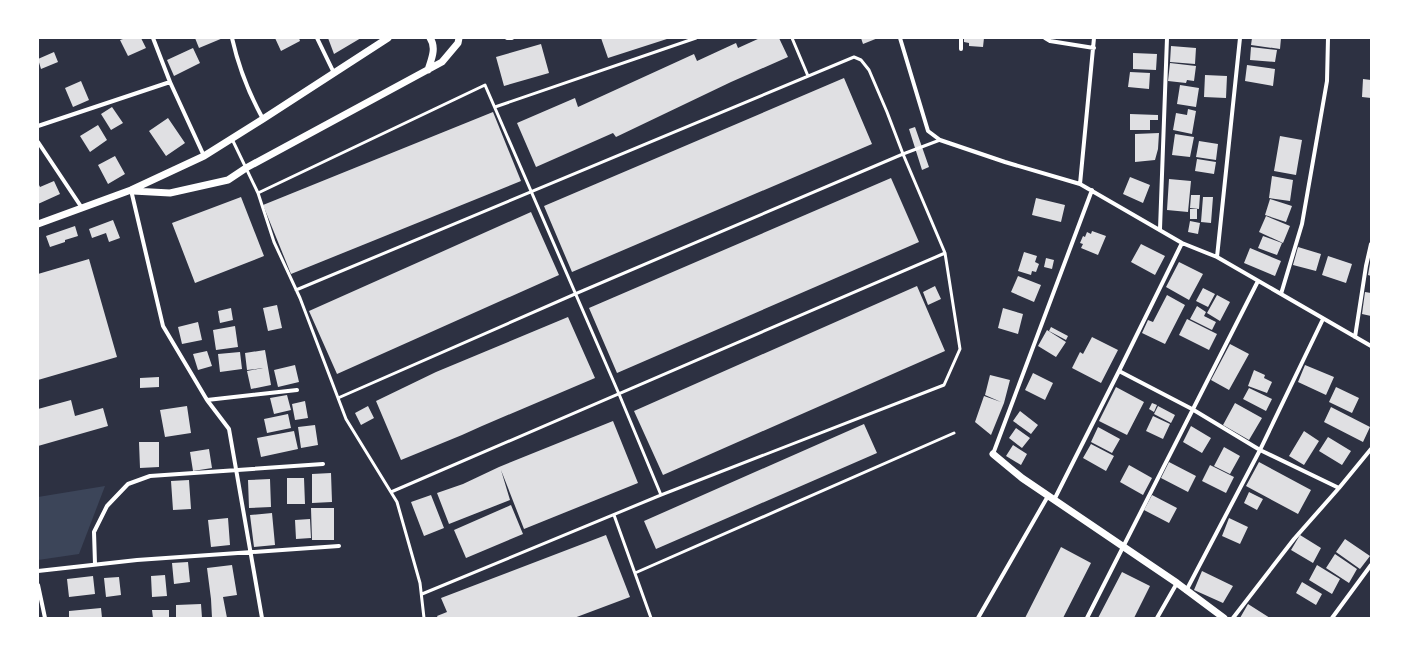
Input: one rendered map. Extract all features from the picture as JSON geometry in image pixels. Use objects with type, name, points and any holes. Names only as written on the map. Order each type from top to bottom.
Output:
[{"type":"street","points":[[153,38],[170,82],[204,156]]},
{"type":"street","points":[[232,38],[244,79],[251,97],[263,119]]},
{"type":"street","points":[[317,38],[334,73]]},
{"type":"street","points":[[38,224],[131,190],[204,156],[388,38]]},
{"type":"street","points":[[428,70],[433,56],[432,42],[430,38]]},
{"type":"street","points":[[131,190],[170,193],[228,180],[246,168],[442,62],[458,43],[459,38]]},
{"type":"street","points":[[507,38],[512,38]]},
{"type":"street","points":[[900,38],[928,131],[940,140],[1005,162],[1080,184],[1182,243],[1217,257],[1371,346]]},
{"type":"street","points":[[961,38],[961,49]]},
{"type":"street","points":[[1045,38],[1094,48]]},
{"type":"street","points":[[1080,184],[1094,38]]},
{"type":"street","points":[[1160,229],[1167,38]]},
{"type":"street","points":[[1217,257],[1240,38]]},
{"type":"street","points":[[1281,294],[1302,224],[1327,81],[1328,38]]},
{"type":"street","points":[[38,126],[170,82]]},
{"type":"street","points":[[38,142],[82,208]]},
{"type":"street","points":[[131,190],[164,326],[207,400],[229,429],[262,618]]},
{"type":"street","points":[[1092,190],[993,454],[1022,478],[1177,583],[1224,618]]},
{"type":"street","points":[[978,618],[1051,498],[1119,371],[1182,243]]},
{"type":"street","points":[[1355,337],[1371,244]]},
{"type":"street","points":[[1087,618],[1122,546],[1258,281]]},
{"type":"street","points":[[1186,591],[1260,450],[1323,319]]},
{"type":"street","points":[[1119,371],[1192,409],[1260,450],[1339,488]]},
{"type":"street","points":[[207,400],[297,390]]},
{"type":"street","points":[[1233,618],[1294,539],[1371,449]]},
{"type":"street","points":[[95,564],[94,532],[107,506],[128,484],[150,476],[324,464]]},
{"type":"street","points":[[38,571],[137,560],[339,546]]},
{"type":"street","points":[[1332,618],[1371,565]]},
{"type":"street","points":[[1158,618],[1177,583]]},
{"type":"street","points":[[38,585],[45,618]]},
{"type":"lane","points":[[495,107],[696,38]]},
{"type":"lane","points":[[792,38],[808,76]]},
{"type":"lane","points":[[296,290],[854,57],[861,60],[869,70],[887,112],[903,154],[945,252],[960,350],[944,385],[661,495],[422,594]]},
{"type":"lane","points":[[258,193],[485,85],[661,495]]},
{"type":"lane","points":[[232,139],[258,193],[274,242],[296,290],[346,419],[397,502],[420,583],[424,618]]},
{"type":"lane","points":[[338,398],[575,294],[903,154],[940,140]]},
{"type":"lane","points":[[391,492],[945,252]]},
{"type":"lane","points":[[635,572],[954,433]]},
{"type":"lane","points":[[614,515],[651,617],[645,618]]},
{"type":"shaded area","points":[[105,486],[79,554],[38,560],[38,497]]},
{"type":"building","points":[[126,38],[141,38],[146,48],[128,56],[120,40]]},
{"type":"building","points":[[195,38],[223,38],[199,48]]},
{"type":"building","points":[[275,38],[299,38],[300,41],[281,51]]},
{"type":"building","points":[[328,38],[361,38],[334,54]]},
{"type":"building","points":[[601,38],[670,38],[608,58]]},
{"type":"building","points":[[760,38],[779,38],[788,57],[731,82],[616,137],[613,133],[536,167],[517,123],[575,98],[578,107],[694,54],[697,61],[736,43],[738,48]]},
{"type":"building","points":[[861,38],[878,38],[863,44]]},
{"type":"building","points":[[964,38],[984,38],[983,47],[969,46],[969,43],[964,42]]},
{"type":"building","points":[[1252,38],[1281,38],[1280,49],[1251,45]]},
{"type":"building","points":[[541,44],[549,73],[504,86],[496,57]]},
{"type":"building","points":[[1171,46],[1196,48],[1195,64],[1170,62]]},
{"type":"building","points":[[1251,47],[1277,50],[1275,62],[1250,60]]},
{"type":"building","points":[[193,48],[200,63],[174,76],[167,60]]},
{"type":"building","points":[[54,52],[58,62],[41,69],[38,59]]},
{"type":"building","points":[[1133,53],[1157,54],[1156,70],[1133,69]]},
{"type":"building","points":[[1170,63],[1196,66],[1194,81],[1187,80],[1186,83],[1168,81]]},
{"type":"building","points":[[1247,65],[1275,69],[1273,86],[1245,81]]},
{"type":"building","points":[[1130,72],[1150,73],[1149,89],[1128,87]]},
{"type":"building","points":[[1205,75],[1227,76],[1226,98],[1204,97]]},
{"type":"building","points":[[844,78],[872,144],[572,272],[544,206]]},
{"type":"building","points":[[1363,79],[1371,80],[1371,98],[1362,97]]},
{"type":"building","points":[[81,81],[89,100],[73,107],[65,88]]},
{"type":"building","points":[[1180,85],[1199,88],[1196,107],[1177,104]]},
{"type":"building","points":[[112,107],[123,123],[111,130],[101,114]]},
{"type":"building","points":[[1188,109],[1196,111],[1192,134],[1173,130],[1176,113],[1187,115]]},
{"type":"building","points":[[493,112],[521,181],[291,274],[263,205]]},
{"type":"building","points":[[1130,114],[1158,115],[1158,120],[1150,120],[1150,130],[1130,130]]},
{"type":"building","points":[[168,118],[185,143],[166,156],[149,131]]},
{"type":"building","points":[[98,125],[107,140],[90,152],[80,136]]},
{"type":"building","points":[[915,127],[929,167],[922,170],[909,129]]},
{"type":"building","points":[[1159,133],[1158,149],[1155,160],[1135,162],[1135,134]]},
{"type":"building","points":[[1175,134],[1194,137],[1190,157],[1172,155]]},
{"type":"building","points":[[1280,136],[1302,140],[1296,175],[1274,171]]},
{"type":"building","points":[[1199,141],[1218,144],[1216,160],[1196,157]]},
{"type":"building","points":[[115,156],[125,174],[108,184],[98,165]]},
{"type":"building","points":[[1197,159],[1216,162],[1214,174],[1195,171]]},
{"type":"building","points":[[1272,176],[1293,180],[1290,201],[1269,198]]},
{"type":"building","points":[[1130,177],[1150,185],[1143,203],[1123,194]]},
{"type":"building","points":[[891,178],[919,242],[617,373],[589,308]]},
{"type":"building","points":[[1169,179],[1191,181],[1188,212],[1167,210]]},
{"type":"building","points":[[54,181],[60,194],[38,204],[38,183],[40,187]]},
{"type":"building","points":[[1191,195],[1200,195],[1199,209],[1190,208]]},
{"type":"building","points":[[241,197],[264,256],[195,283],[172,223]]},
{"type":"building","points":[[1203,197],[1213,197],[1211,223],[1201,222]]},
{"type":"building","points":[[1036,198],[1065,205],[1061,222],[1032,215]]},
{"type":"building","points":[[1270,199],[1292,206],[1286,222],[1265,215]]},
{"type":"building","points":[[1190,209],[1197,209],[1197,219],[1190,219]]},
{"type":"building","points":[[531,212],[559,275],[337,374],[309,311]]},
{"type":"building","points":[[1266,216],[1290,226],[1283,243],[1259,232]]},
{"type":"building","points":[[113,220],[120,238],[109,242],[106,233],[92,238],[89,229]]},
{"type":"building","points":[[1190,221],[1200,223],[1198,234],[1188,232]]},
{"type":"building","points":[[75,226],[78,236],[50,247],[46,236]]},
{"type":"building","points":[[1092,231],[1106,236],[1098,255],[1081,248],[1083,244],[1080,243],[1083,236],[1085,237],[1087,232],[1091,234]]},
{"type":"building","points":[[1263,236],[1282,243],[1277,255],[1258,248]]},
{"type":"building","points":[[1141,244],[1165,256],[1155,275],[1131,262]]},
{"type":"building","points":[[1298,247],[1321,254],[1316,271],[1293,265]]},
{"type":"building","points":[[1250,248],[1281,261],[1275,276],[1244,263]]},
{"type":"building","points":[[1024,252],[1037,256],[1035,262],[1039,264],[1036,272],[1032,271],[1031,275],[1018,271]]},
{"type":"building","points":[[1328,256],[1352,264],[1346,283],[1322,275]]},
{"type":"building","points":[[1046,258],[1054,260],[1052,269],[1044,267]]},
{"type":"building","points":[[89,259],[117,357],[38,380],[38,274]]},
{"type":"building","points":[[1179,262],[1203,274],[1189,300],[1166,287]]},
{"type":"building","points":[[1371,263],[1371,276],[1368,275]]},
{"type":"building","points":[[1018,276],[1041,285],[1034,302],[1011,292]]},
{"type":"building","points":[[917,286],[945,351],[663,475],[634,411]]},
{"type":"building","points":[[935,286],[941,299],[928,305],[923,292]]},
{"type":"building","points":[[1203,288],[1215,294],[1208,307],[1196,301]]},
{"type":"building","points":[[1365,292],[1371,293],[1371,316],[1362,314]]},
{"type":"building","points":[[1167,295],[1185,305],[1165,344],[1142,333],[1148,320],[1153,322]]},
{"type":"building","points":[[1217,295],[1230,302],[1220,321],[1207,313]]},
{"type":"building","points":[[277,305],[282,328],[268,331],[263,308]]},
{"type":"building","points":[[1197,306],[1206,312],[1204,316],[1216,322],[1212,330],[1190,319]]},
{"type":"building","points":[[231,308],[233,320],[220,323],[218,311]]},
{"type":"building","points":[[1003,308],[1023,314],[1018,334],[998,328]]},
{"type":"building","points":[[568,317],[595,378],[401,460],[376,401],[436,372]]},
{"type":"building","points":[[1187,319],[1217,334],[1209,350],[1179,335]]},
{"type":"building","points":[[198,322],[202,340],[182,344],[178,327]]},
{"type":"building","points":[[235,326],[238,347],[216,350],[213,330]]},
{"type":"building","points":[[1051,327],[1068,336],[1066,340],[1049,331]]},
{"type":"building","points":[[1047,330],[1066,342],[1056,357],[1038,346]]},
{"type":"building","points":[[1092,337],[1118,350],[1101,383],[1072,368],[1080,352],[1083,354]]},
{"type":"building","points":[[1230,344],[1249,354],[1229,390],[1211,380]]},
{"type":"building","points":[[265,350],[271,385],[251,389],[247,371],[263,368],[247,370],[245,353]]},
{"type":"building","points":[[207,351],[212,366],[198,370],[193,354]]},
{"type":"building","points":[[240,352],[242,369],[220,372],[218,354]]},
{"type":"building","points":[[295,365],[299,382],[278,387],[274,370]]},
{"type":"building","points":[[1305,365],[1334,377],[1326,395],[1298,382]]},
{"type":"building","points":[[1254,370],[1265,375],[1264,378],[1272,382],[1267,393],[1248,386]]},
{"type":"building","points":[[1033,373],[1053,383],[1045,400],[1025,390]]},
{"type":"building","points":[[990,375],[1010,380],[1004,403],[991,435],[975,422],[984,396],[1001,402],[985,395]]},
{"type":"building","points":[[159,377],[159,387],[140,388],[140,378]]},
{"type":"building","points":[[1116,387],[1144,402],[1127,435],[1099,421]]},
{"type":"building","points":[[1336,387],[1359,398],[1352,413],[1329,402]]},
{"type":"building","points":[[1249,388],[1272,399],[1266,411],[1243,399]]},
{"type":"building","points":[[287,395],[291,410],[274,414],[270,398]]},
{"type":"building","points":[[71,400],[75,416],[103,408],[108,426],[38,446],[38,409]]},
{"type":"building","points":[[305,401],[308,418],[295,420],[292,404]]},
{"type":"building","points":[[1152,403],[1157,405],[1154,412],[1149,409]]},
{"type":"building","points":[[1235,403],[1262,418],[1249,440],[1223,425]]},
{"type":"building","points":[[187,406],[191,433],[165,437],[160,410]]},
{"type":"building","points":[[368,406],[374,418],[361,425],[355,413]]},
{"type":"building","points":[[1158,406],[1175,415],[1171,423],[1154,414]]},
{"type":"building","points":[[1331,407],[1370,427],[1363,442],[1324,422]]},
{"type":"building","points":[[1020,411],[1038,425],[1031,434],[1013,421]]},
{"type":"building","points":[[288,414],[291,428],[267,433],[264,419]]},
{"type":"building","points":[[1153,416],[1170,424],[1163,439],[1146,431]]},
{"type":"building","points":[[613,421],[638,483],[524,529],[501,470],[510,500],[449,524],[437,493],[463,484],[499,467]]},
{"type":"building","points":[[864,424],[877,453],[656,549],[644,521]]},
{"type":"building","points":[[315,425],[318,445],[301,448],[298,427]]},
{"type":"building","points":[[1191,426],[1211,438],[1202,453],[1183,442]]},
{"type":"building","points":[[1098,427],[1120,439],[1112,453],[1091,442]]},
{"type":"building","points":[[1016,428],[1030,438],[1022,448],[1009,438]]},
{"type":"building","points":[[294,431],[298,449],[261,457],[257,438]]},
{"type":"building","points":[[1304,431],[1319,441],[1304,465],[1289,456]]},
{"type":"building","points":[[1328,437],[1351,451],[1342,465],[1319,451]]},
{"type":"building","points":[[139,442],[159,442],[159,467],[140,468]]},
{"type":"building","points":[[1091,444],[1114,456],[1106,471],[1083,458]]},
{"type":"building","points":[[1013,445],[1027,454],[1021,465],[1006,456]]},
{"type":"building","points":[[1224,447],[1240,456],[1230,474],[1214,466]]},
{"type":"building","points":[[209,449],[212,468],[193,471],[190,452]]},
{"type":"building","points":[[1169,462],[1196,476],[1188,492],[1161,478]]},
{"type":"building","points":[[1259,462],[1311,490],[1298,514],[1246,486]]},
{"type":"building","points":[[1129,465],[1152,478],[1143,495],[1120,482]]},
{"type":"building","points":[[1210,465],[1234,477],[1226,493],[1202,481]]},
{"type":"building","points":[[331,473],[332,502],[312,503],[312,474]]},
{"type":"building","points":[[287,478],[304,478],[305,504],[287,504]]},
{"type":"building","points":[[270,479],[271,507],[249,508],[248,480]]},
{"type":"building","points":[[189,480],[191,509],[173,510],[171,481]]},
{"type":"building","points":[[1249,492],[1263,499],[1257,510],[1244,503]]},
{"type":"building","points":[[431,495],[444,528],[424,536],[411,502]]},
{"type":"building","points":[[1152,495],[1177,508],[1169,523],[1144,510]]},
{"type":"building","points":[[511,505],[523,534],[466,558],[454,530]]},
{"type":"building","points":[[311,508],[334,508],[334,540],[312,540]]},
{"type":"building","points":[[272,513],[275,545],[254,547],[250,515]]},
{"type":"building","points":[[228,518],[230,545],[211,547],[208,520]]},
{"type":"building","points":[[1229,518],[1248,527],[1240,544],[1222,536]]},
{"type":"building","points":[[310,519],[311,538],[296,539],[295,520]]},
{"type":"building","points":[[606,535],[630,597],[574,618],[438,618],[437,616],[447,612],[441,598]]},
{"type":"building","points":[[1300,535],[1321,548],[1313,563],[1291,550]]},
{"type":"building","points":[[1345,539],[1370,556],[1360,569],[1336,552]]},
{"type":"building","points":[[1061,547],[1091,563],[1063,618],[1025,618]]},
{"type":"building","points":[[1335,554],[1357,569],[1349,583],[1326,568]]},
{"type":"building","points":[[188,562],[190,582],[174,584],[172,563]]},
{"type":"building","points":[[232,565],[237,595],[223,597],[227,618],[212,618],[207,568]]},
{"type":"building","points":[[1317,565],[1340,579],[1332,594],[1309,580]]},
{"type":"building","points":[[1202,571],[1233,586],[1223,603],[1194,590]]},
{"type":"building","points":[[1122,572],[1150,586],[1134,618],[1098,618]]},
{"type":"building","points":[[165,575],[167,596],[152,597],[151,576]]},
{"type":"building","points":[[93,576],[95,594],[69,597],[67,579]]},
{"type":"building","points":[[119,577],[121,595],[106,597],[104,578]]},
{"type":"building","points":[[1302,582],[1322,594],[1316,605],[1296,593]]},
{"type":"building","points":[[201,604],[202,618],[176,618],[176,605]]},
{"type":"building","points":[[1248,604],[1270,618],[1240,618]]},
{"type":"building","points":[[101,608],[102,618],[69,618],[69,611]]},
{"type":"building","points":[[152,610],[169,610],[169,618],[153,618]]}]
